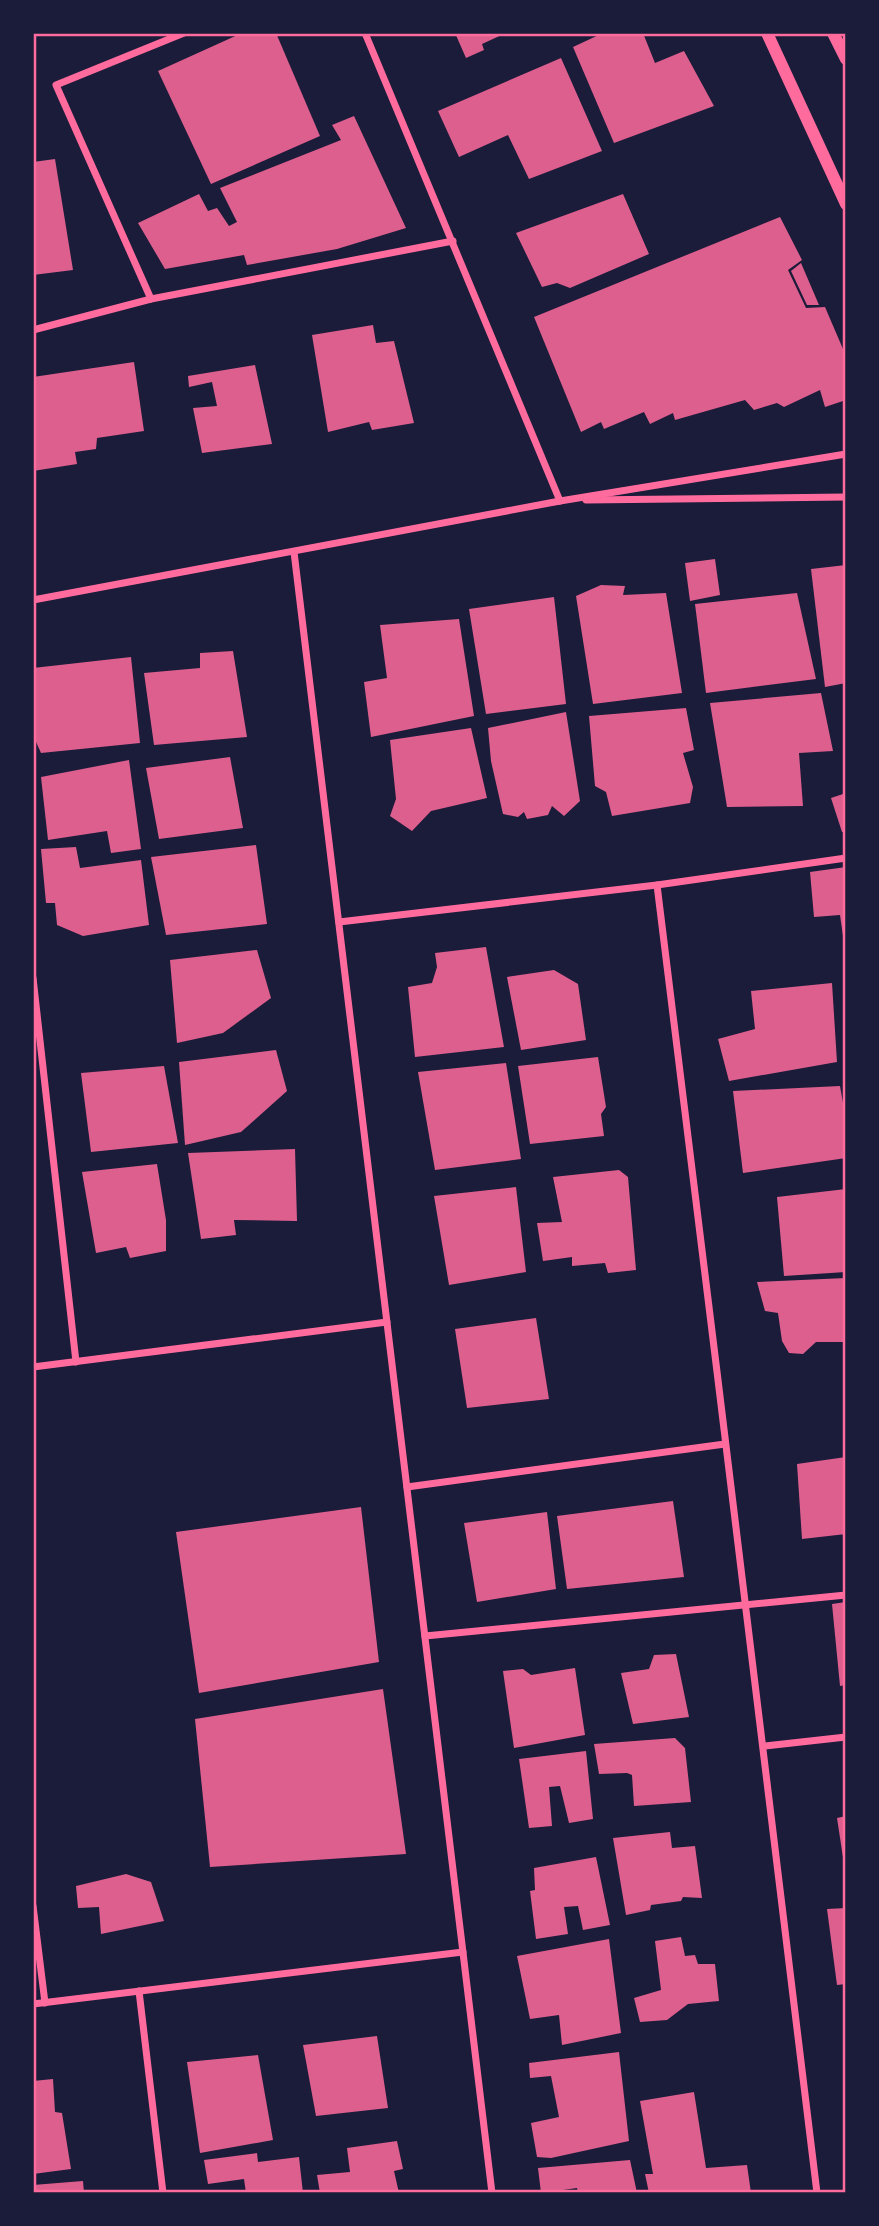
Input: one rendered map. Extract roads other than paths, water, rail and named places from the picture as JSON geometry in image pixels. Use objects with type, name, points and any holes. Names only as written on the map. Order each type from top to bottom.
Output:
[{"type":"street","points":[[151,299],[56,85],[184,33]]},
{"type":"street","points":[[365,33],[560,501]]},
{"type":"street","points":[[767,33],[846,204]]},
{"type":"street","points":[[833,33],[846,59]]},
{"type":"street","points":[[33,330],[151,299],[453,241]]},
{"type":"street","points":[[33,600],[560,501],[846,454]]},
{"type":"street","points":[[560,501],[846,497]]},
{"type":"street","points":[[294,552],[492,2193]]},
{"type":"street","points":[[339,922],[657,885],[846,858]]},
{"type":"street","points":[[657,885],[745,1606],[765,1746],[817,2193]]},
{"type":"street","points":[[33,978],[37,1045],[76,1362]]},
{"type":"street","points":[[33,1367],[387,1322]]},
{"type":"street","points":[[407,1487],[725,1444]]},
{"type":"street","points":[[425,1636],[846,1595]]},
{"type":"street","points":[[765,1746],[846,1737]]},
{"type":"street","points":[[33,1906],[45,2003]]},
{"type":"street","points":[[33,2004],[463,1952]]},
{"type":"street","points":[[139,1991],[163,2193]]}]
